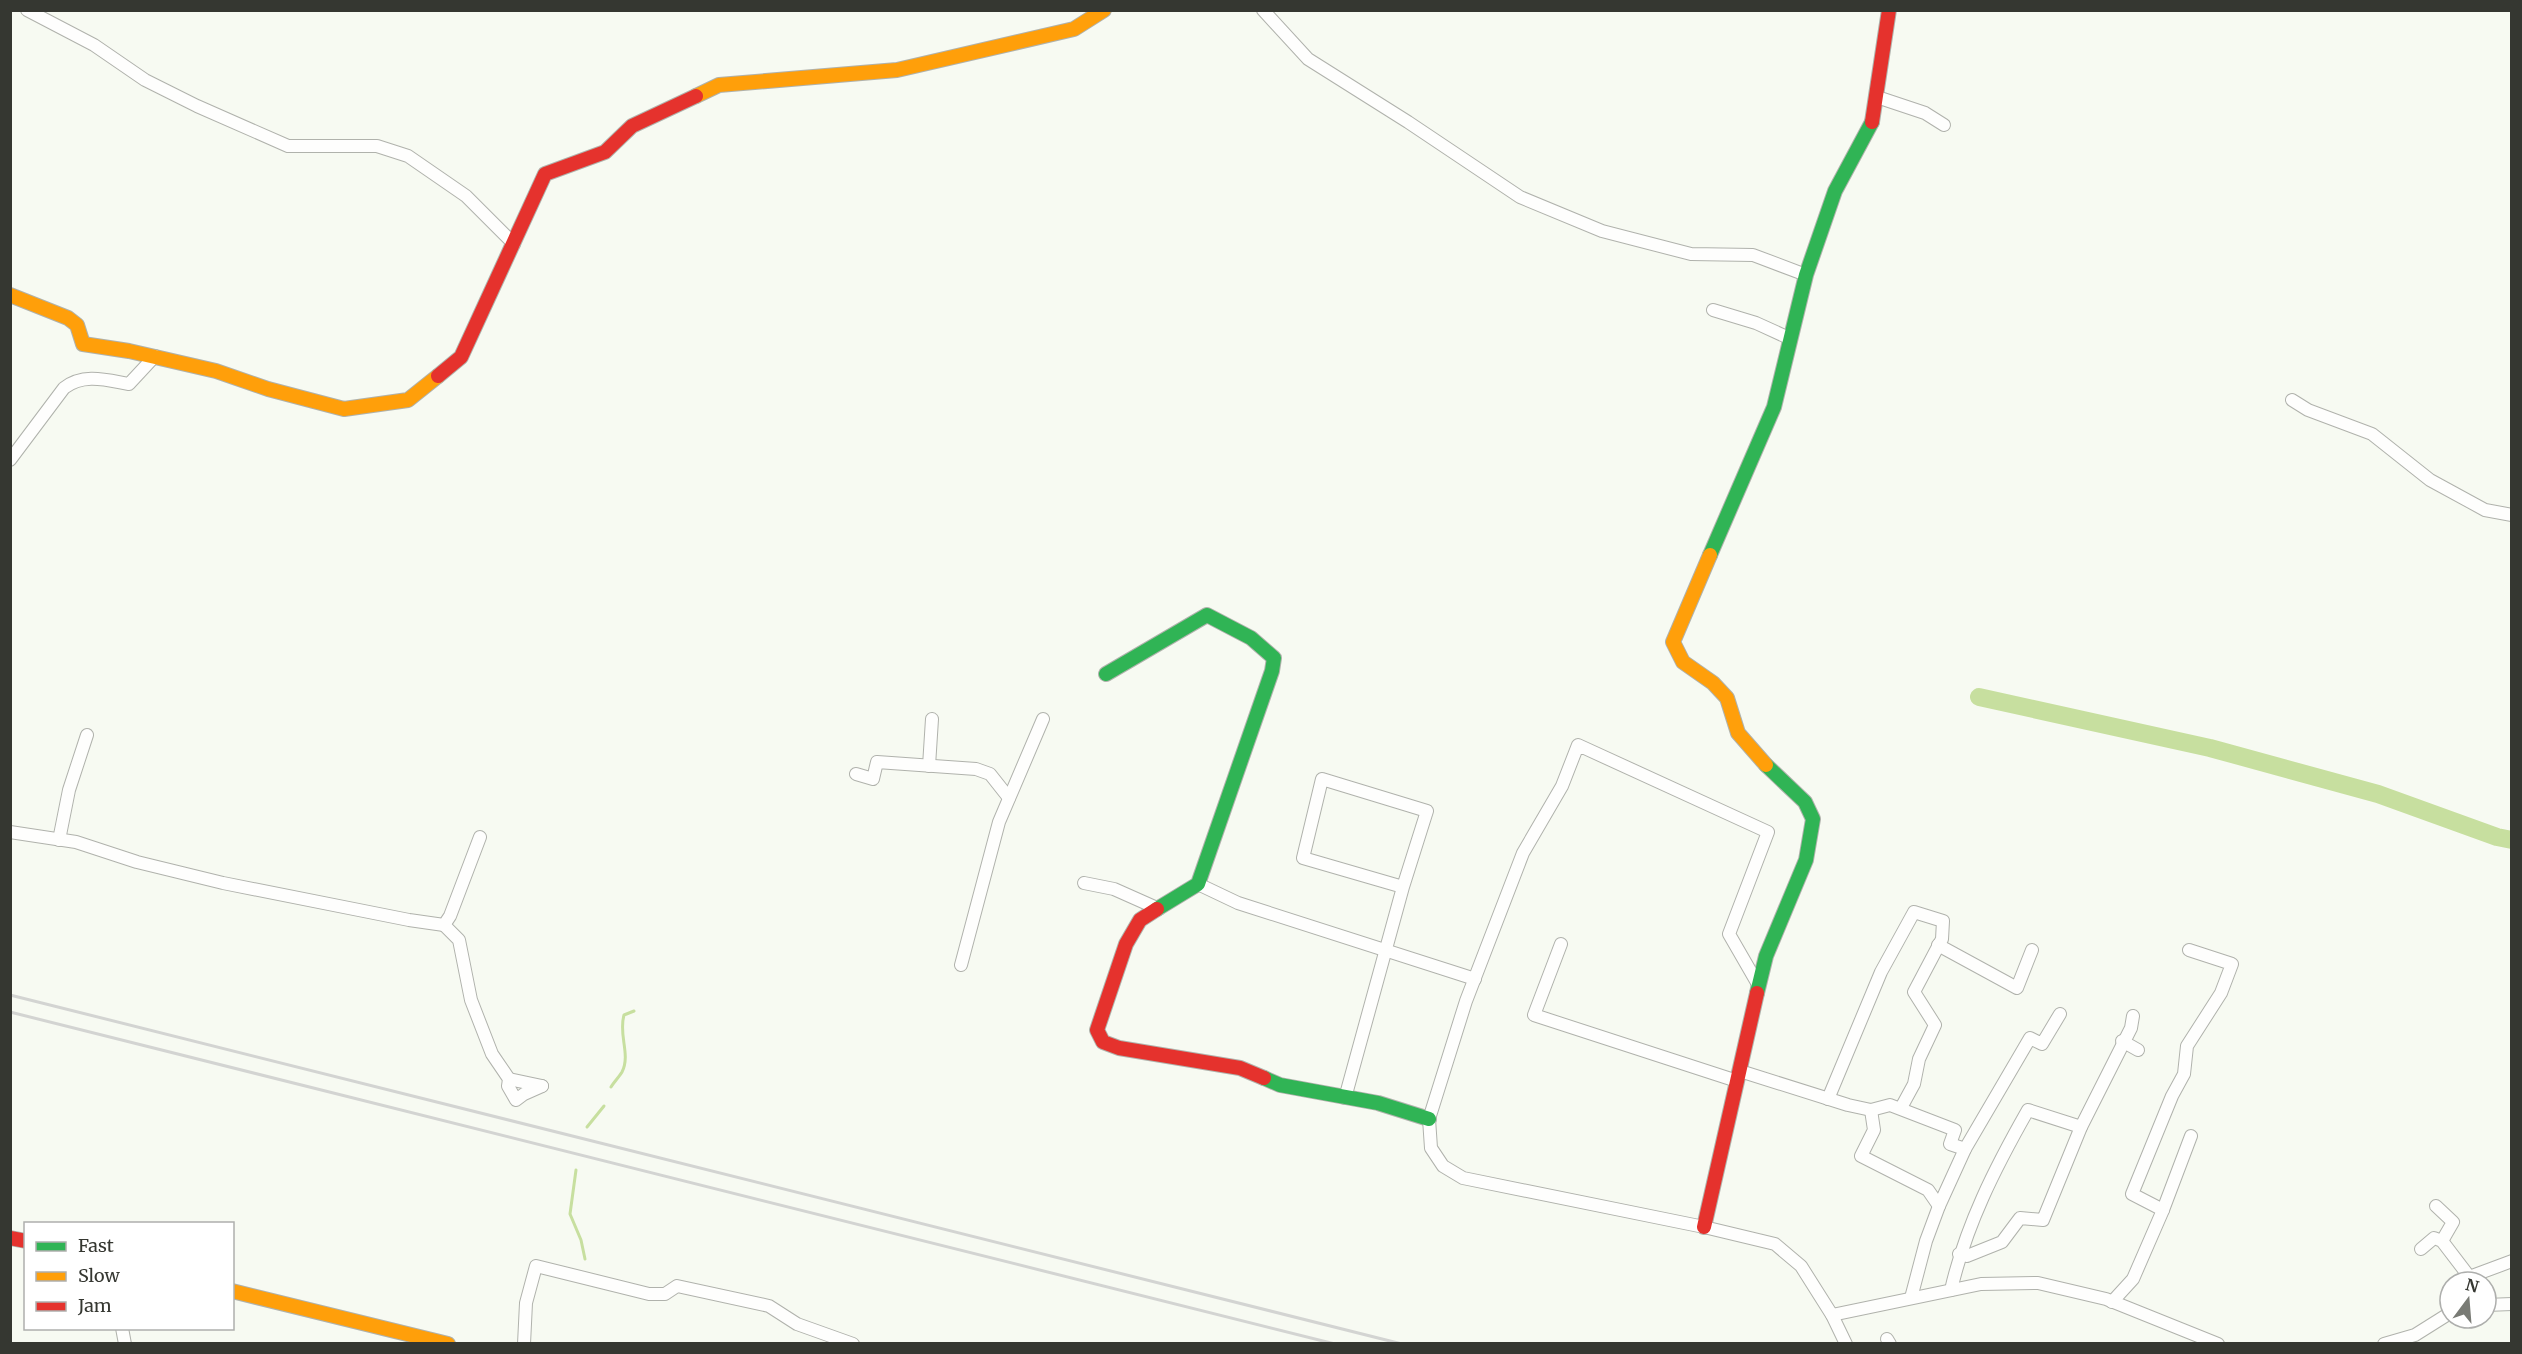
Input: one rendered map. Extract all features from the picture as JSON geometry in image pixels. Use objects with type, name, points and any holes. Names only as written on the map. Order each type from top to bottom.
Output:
[{"type":"street","points":[[27,10],[94,45],[145,80],[288,147],[376,146],[408,156],[466,196],[514,244]]},
{"type":"street","points":[[10,295],[68,318],[77,325],[83,344],[155,356],[216,371],[268,389],[344,409],[408,400],[461,357],[545,174],[605,152],[632,126],[719,85],[897,70],[1074,29],[1104,10]]},
{"type":"street","points":[[1263,10],[1308,59],[1520,197],[1602,231],[1691,254],[1753,255],[1806,275]]},
{"type":"street","points":[[1704,1227],[1766,956],[1806,860],[1813,819],[1805,802],[1778,778],[1738,733],[1727,698],[1713,682],[1683,662],[1673,642],[1774,407],[1806,275],[1835,191],[1874,118],[1889,10]]},
{"type":"street","points":[[1877,97],[1924,113],[1944,125]]},
{"type":"street","points":[[1713,310],[1756,323],[1791,339]]},
{"type":"street","points":[[10,460],[64,388],[72,382],[89,378],[129,384],[155,356]]},
{"type":"street","points":[[2292,400],[2308,410],[2372,434],[2430,480],[2485,510],[2511,515]]},
{"type":"street","points":[[1106,674],[1207,615],[1233,626],[1262,643],[1274,658],[1272,671],[1198,884],[1140,921],[1126,944],[1097,1029],[1103,1042],[1119,1048],[1240,1068],[1280,1085],[1378,1103],[1429,1119]]},
{"type":"street","points":[[929,766],[932,719]]},
{"type":"street","points":[[961,965],[999,822],[1043,719]]},
{"type":"street","points":[[59,840],[69,790],[87,735]]},
{"type":"street","points":[[1759,986],[1729,934],[1768,832],[1578,745],[1562,786],[1522,853],[1474,979],[1439,1080],[1429,1119],[1431,1148],[1443,1166],[1463,1178],[1704,1227],[1775,1244],[1801,1266],[1832,1315],[1846,1344]]},
{"type":"street","points":[[856,774],[873,779],[878,762],[976,769],[990,774],[1009,798]]},
{"type":"street","points":[[1345,1098],[1403,887],[1427,811],[1322,779],[1304,858],[1403,887]]},
{"type":"street","points":[[10,832],[76,842],[137,862],[223,883],[444,925],[459,940],[471,1000],[492,1054],[509,1079]]},
{"type":"street","points":[[444,925],[450,916],[480,837]]},
{"type":"street","points":[[1084,883],[1114,889],[1159,909]]},
{"type":"street","points":[[1198,884],[1238,903],[1474,979]]},
{"type":"street","points":[[1828,1099],[1881,972],[1914,912],[1943,921],[1942,939],[1914,992],[1935,1025],[1919,1059],[1914,1084],[1902,1106]]},
{"type":"street","points":[[1561,944],[1534,1015],[1738,1076],[1871,1110],[1890,1105],[1955,1130],[1950,1144],[1965,1149]]},
{"type":"street","points":[[1938,945],[2017,988],[2032,950]]},
{"type":"street","points":[[2163,1210],[2132,1194],[2172,1096],[2184,1074],[2187,1046],[2221,993],[2232,964],[2188,950]]},
{"type":"street","points":[[1911,1298],[1926,1241],[1965,1149],[2030,1038],[2042,1044],[2060,1014]]},
{"type":"street","points":[[1959,1254],[1967,1256],[2002,1242],[2020,1218],[2043,1221],[2080,1128],[2122,1041],[2131,1028],[2133,1016]]},
{"type":"street","points":[[2122,1041],[2138,1050]]},
{"type":"street","points":[[1871,1110],[1874,1130],[1861,1156],[1928,1190],[1939,1206]]},
{"type":"street","points":[[1951,1290],[1959,1254],[1976,1208],[2028,1110],[2080,1128]]},
{"type":"street","points":[[2112,1302],[2133,1279],[2163,1210],[2191,1136]]},
{"type":"street","points":[[2436,1206],[2453,1222],[2442,1241]]},
{"type":"street","points":[[2421,1249],[2434,1238],[2442,1241],[2463,1270]]},
{"type":"street","points":[[2492,1270],[2511,1261]]},
{"type":"street","points":[[524,1344],[526,1303],[536,1266],[649,1294],[665,1294],[677,1286],[752,1300],[769,1306],[797,1324],[853,1344]]},
{"type":"street","points":[[1832,1315],[1981,1284],[2038,1283],[2112,1302],[2211,1342]]},
{"type":"street","points":[[234,1291],[448,1344]]},
{"type":"street","points":[[2384,1344],[2415,1335],[2438,1321]]},
{"type":"waterway","points":[[1979,697],[2210,748],[2378,794],[2497,837],[2512,840]]},
{"type":"waterway","points":[[611,1087],[622,1072],[624,1065],[622,1030],[624,1015],[634,1011]]},
{"type":"waterway","points":[[587,1127],[604,1106]]},
{"type":"waterway","points":[[576,1170],[570,1214],[581,1240],[585,1259]]},
{"type":"railway","points":[[10,995],[1402,1344]]},
{"type":"railway","points":[[10,1012],[1335,1344]]},
{"type":"traffic: fast","points":[[1710,555],[1774,407],[1806,275],[1835,191],[1872,122]]},
{"type":"traffic: fast","points":[[1106,674],[1207,615],[1251,638],[1274,658],[1272,671],[1198,884],[1157,909]]},
{"type":"traffic: fast","points":[[1757,993],[1766,956],[1806,860],[1813,819],[1805,802],[1766,765]]},
{"type":"traffic: fast","points":[[1264,1078],[1280,1085],[1378,1103],[1429,1119]]},
{"type":"traffic: slow","points":[[696,96],[719,85],[897,70],[1074,29],[1104,10]]},
{"type":"traffic: slow","points":[[10,295],[68,318],[77,325],[83,344],[129,351],[216,371],[268,389],[344,409],[408,400],[438,376]]},
{"type":"traffic: slow","points":[[1710,555],[1673,642],[1683,662],[1713,683],[1727,698],[1738,733],[1766,765]]},
{"type":"traffic: slow","points":[[234,1291],[448,1344]]},
{"type":"traffic: jam","points":[[1872,122],[1889,10]]},
{"type":"traffic: jam","points":[[438,376],[461,357],[545,174],[605,152],[632,126],[696,96]]},
{"type":"traffic: jam","points":[[1157,909],[1140,920],[1126,944],[1097,1030],[1103,1042],[1119,1048],[1240,1068],[1264,1078]]},
{"type":"traffic: jam","points":[[1704,1227],[1757,993]]},
{"type":"traffic: jam","points":[[10,1238],[24,1241]]}]
